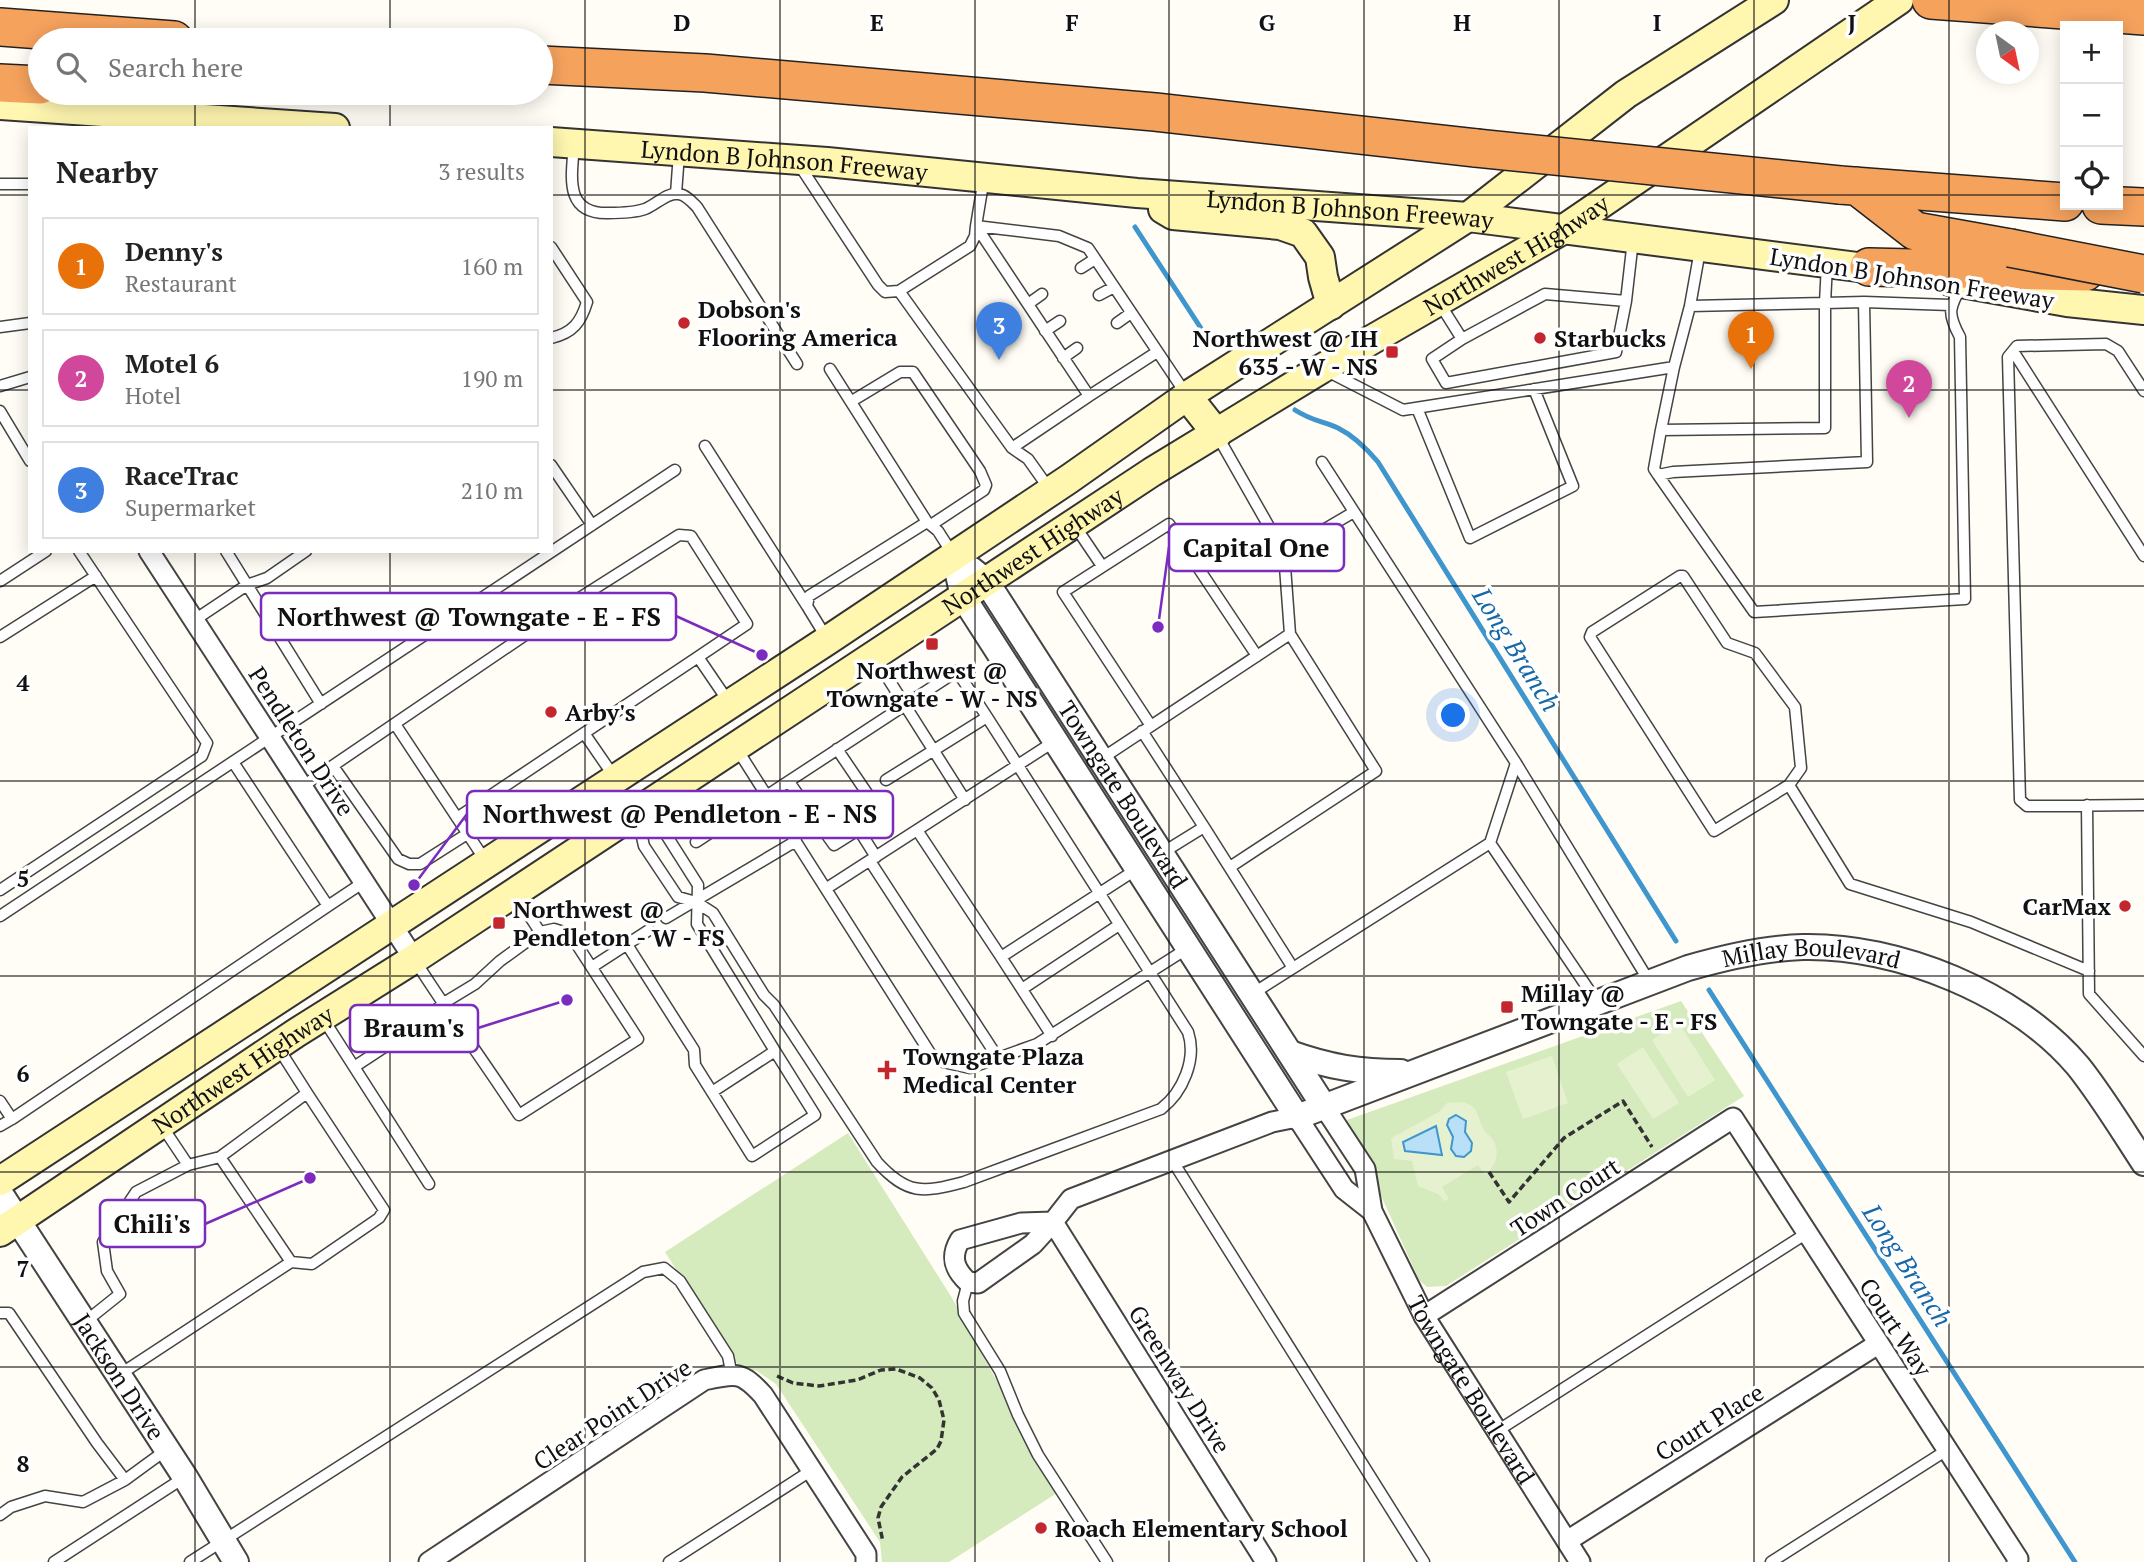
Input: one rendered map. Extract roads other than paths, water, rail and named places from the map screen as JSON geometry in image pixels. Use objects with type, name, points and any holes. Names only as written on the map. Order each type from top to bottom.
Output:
[{"type":"highway","points":[[1931,0],[2144,16]]},
{"type":"highway","points":[[0,27],[28,29]]},
{"type":"highway","points":[[553,68],[705,73],[1128,109],[1849,186],[2060,202]]},
{"type":"highway","points":[[0,83],[28,100]]},
{"type":"highway","points":[[1849,186],[1915,231],[2144,271]]},
{"type":"highway","points":[[2123,206],[2144,207]]},
{"type":"highway","points":[[1866,285],[2144,271]]},
{"type":"main road","name":"Northwest Highway","points":[[0,1181],[828,640],[1051,491],[1187,396],[1468,217],[1626,94],[1774,0]]},
{"type":"main road","name":"Northwest Highway","points":[[10,1226],[322,1016],[414,959],[1152,472],[1321,369],[1564,229],[1899,0]]},
{"type":"main road","points":[[0,105],[170,122],[282,126]]},
{"type":"main road","name":"Lyndon B Johnson Freeway","points":[[563,143],[796,160],[1137,193],[1468,217],[1827,261],[1866,285],[2144,310]]},
{"type":"main road","points":[[1137,193],[1173,215],[1280,225],[1303,233],[1320,257],[1331,305]]},
{"type":"main road","points":[[1187,396],[1217,434]]},
{"type":"main road","points":[[615,779],[636,811]]},
{"type":"street","name":"Pendleton Drive","points":[[150,553],[414,959]]},
{"type":"street","name":"Towngate Boulevard","points":[[954,556],[986,581],[1365,1170],[1372,1211],[1424,1316],[1580,1562]]},
{"type":"street","name":"Towngate Boulevard","points":[[954,556],[962,597],[1344,1189],[1372,1211]]},
{"type":"street","points":[[1138,869],[1162,853]]},
{"type":"street","name":"Millay Boulevard","points":[[1297,1117],[1650,981],[1725,957],[1803,947],[1839,948],[1876,954],[1951,975],[2005,1005],[2039,1030],[2077,1065],[2144,1163]]},
{"type":"street","points":[[1290,1053],[1322,1065],[1363,1072],[1416,1072]]},
{"type":"street","points":[[1052,1222],[1021,1223],[960,1240],[955,1248],[953,1262],[958,1273],[968,1282],[978,1283],[1033,1244],[1052,1222],[1071,1199],[1272,1122],[1297,1117]]},
{"type":"street","name":"Court Way","points":[[1733,1118],[2019,1561]]},
{"type":"street","name":"Town Court","points":[[1424,1316],[1733,1118]]},
{"type":"street","name":"Jackson Drive","points":[[0,1193],[10,1226],[85,1322],[185,1476],[236,1562]]},
{"type":"street","name":"Greenway Drive","points":[[1052,1222],[1266,1562]]},
{"type":"street","name":"Court Place","points":[[1567,1541],[1878,1344]]},
{"type":"street","name":"Clear Point Drive","points":[[429,1562],[704,1380],[732,1376],[747,1378],[763,1395],[866,1554],[866,1562]]},
{"type":"lane","points":[[563,143],[574,196],[584,208],[595,214],[644,209],[676,194],[683,195],[697,207],[797,364]]},
{"type":"lane","points":[[676,194],[680,153]]},
{"type":"lane","points":[[796,160],[877,285],[885,292],[900,291],[970,246],[975,236],[984,178]]},
{"type":"lane","points":[[0,184],[28,184]]},
{"type":"lane","points":[[976,226],[1059,236],[1088,248],[1187,396]]},
{"type":"lane","points":[[976,226],[1089,396]]},
{"type":"lane","points":[[1446,383],[1616,352],[1626,301],[1633,239]]},
{"type":"lane","points":[[1700,247],[1690,306],[1674,367],[1654,469],[1754,612],[1965,599],[1960,337],[1951,321],[1957,295]]},
{"type":"lane","points":[[553,250],[587,302],[582,319],[563,335],[553,338]]},
{"type":"lane","points":[[1081,268],[1095,259]]},
{"type":"lane","points":[[1661,430],[1825,428],[1827,261]]},
{"type":"lane","points":[[1658,475],[1867,462],[1866,285],[1825,303],[1690,306]]},
{"type":"lane","points":[[1099,295],[1114,287]]},
{"type":"lane","points":[[900,291],[1012,447],[1028,459],[1051,491]]},
{"type":"lane","points":[[1028,304],[1042,294]]},
{"type":"lane","points":[[1456,401],[1432,359],[1462,339],[1545,294],[1626,301]]},
{"type":"lane","points":[[1439,302],[1462,339]]},
{"type":"lane","points":[[1117,323],[1131,313]]},
{"type":"lane","points":[[1045,331],[1060,321]]},
{"type":"lane","points":[[0,327],[28,323]]},
{"type":"lane","points":[[2144,391],[2118,351],[2106,344],[2017,346],[2008,357],[2020,800],[2027,806],[2144,805]]},
{"type":"lane","points":[[1063,358],[1077,348]]},
{"type":"lane","points":[[2013,351],[2144,556]]},
{"type":"lane","points":[[1012,447],[1157,352]]},
{"type":"lane","points":[[1321,369],[1403,410],[1674,367]]},
{"type":"lane","points":[[830,369],[929,524],[938,531],[954,556]]},
{"type":"lane","points":[[807,606],[809,596],[984,490],[986,485],[980,471],[913,372],[900,372],[852,401]]},
{"type":"lane","points":[[0,386],[28,378]]},
{"type":"lane","points":[[1418,408],[1470,538],[1573,486],[1534,389]]},
{"type":"lane","points":[[0,411],[28,458]]},
{"type":"lane","points":[[1217,434],[1284,553],[1290,634],[1376,771],[1230,867]]},
{"type":"lane","points":[[705,446],[828,640]]},
{"type":"lane","points":[[1322,462],[1516,763],[1650,981]]},
{"type":"lane","points":[[553,468],[592,525]]},
{"type":"lane","points":[[553,551],[676,470]]},
{"type":"lane","points":[[1284,553],[1354,512]]},
{"type":"lane","points":[[1074,524],[1102,566]]},
{"type":"lane","points":[[1257,656],[1169,524],[1063,592],[1204,827],[1293,968]]},
{"type":"lane","points":[[303,786],[578,599],[679,535],[691,536],[747,624],[457,818]]},
{"type":"lane","points":[[0,581],[44,553]]},
{"type":"lane","points":[[0,890],[202,756],[207,743],[80,553]]},
{"type":"lane","points":[[227,553],[321,704]]},
{"type":"lane","points":[[193,621],[247,585],[267,578],[303,553]]},
{"type":"lane","points":[[447,621],[549,553]]},
{"type":"lane","points":[[0,637],[96,576]]},
{"type":"lane","points":[[1684,576],[1727,643],[1755,653],[1795,707],[1801,768],[1789,785],[1714,831],[1590,637],[1592,632],[1684,576]]},
{"type":"lane","points":[[0,916],[426,634]]},
{"type":"lane","points":[[1101,759],[1290,634]]},
{"type":"lane","points":[[873,656],[965,800]]},
{"type":"lane","points":[[698,657],[730,704]]},
{"type":"lane","points":[[636,811],[644,846],[678,897],[696,902],[713,912],[764,995],[775,1005],[877,1162],[893,1179],[912,1188],[935,1190],[964,1182],[1161,1109],[1178,1092],[1191,1062],[1192,1045],[1188,1032],[957,671],[696,842]]},
{"type":"lane","points":[[886,780],[987,716]]},
{"type":"lane","points":[[395,724],[487,863]]},
{"type":"lane","points":[[584,733],[615,779]]},
{"type":"lane","points":[[827,888],[1055,741]]},
{"type":"lane","points":[[736,746],[930,1053],[943,1062],[970,1068],[1037,1044],[1188,947]]},
{"type":"lane","points":[[789,782],[835,845],[859,830],[869,823],[875,805],[837,749]]},
{"type":"lane","points":[[233,762],[328,906]]},
{"type":"lane","points":[[1252,994],[1490,844],[1516,763]]},
{"type":"lane","points":[[333,766],[398,859],[409,864],[420,864],[467,834]]},
{"type":"lane","points":[[1789,785],[1850,884],[1971,922],[2089,971]]},
{"type":"lane","points":[[2087,805],[2089,994],[2144,1056]]},
{"type":"lane","points":[[626,943],[694,1050],[695,1065],[752,1156],[815,1115],[697,924],[698,884],[665,833],[636,811]]},
{"type":"lane","points":[[1162,853],[1204,827]]},
{"type":"lane","points":[[859,830],[873,859],[998,1058]]},
{"type":"lane","points":[[918,830],[1052,1036]]},
{"type":"lane","points":[[666,918],[796,841]]},
{"type":"lane","points":[[1490,844],[1597,1002]]},
{"type":"lane","points":[[1001,957],[1138,869]]},
{"type":"lane","points":[[0,1126],[364,882]]},
{"type":"lane","points":[[514,892],[540,932]]},
{"type":"lane","points":[[1022,989],[1119,925]]},
{"type":"lane","points":[[354,1067],[430,1017],[442,1004],[475,984],[500,961],[540,932],[554,929],[570,934],[638,1039],[519,1115],[467,1036],[454,1023],[442,1004],[414,959]]},
{"type":"lane","points":[[592,967],[649,929]]},
{"type":"lane","points":[[322,1016],[429,1184]]},
{"type":"lane","points":[[119,1375],[291,1262],[312,1264],[379,1218],[384,1210],[277,1046]]},
{"type":"lane","points":[[712,1092],[775,1051]]},
{"type":"lane","points":[[85,1322],[120,1294],[107,1271],[103,1242],[136,1192],[188,1165],[219,1157],[307,1093]]},
{"type":"lane","points":[[0,1101],[12,1119]]},
{"type":"lane","points":[[161,1124],[188,1165]]},
{"type":"lane","points":[[219,1157],[291,1262]]},
{"type":"lane","points":[[1172,1160],[1424,1562]]},
{"type":"lane","points":[[1497,1431],[1807,1233]]},
{"type":"lane","points":[[190,1562],[643,1272],[664,1268],[680,1281],[728,1356],[732,1376]]},
{"type":"lane","points":[[968,1282],[963,1301],[964,1313],[1000,1371],[1017,1415],[1038,1455],[1107,1562]]},
{"type":"lane","points":[[0,1313],[9,1313],[97,1443],[125,1479]]},
{"type":"lane","points":[[0,1515],[11,1507],[46,1496],[83,1502],[125,1479],[167,1449]]},
{"type":"lane","points":[[1771,1562],[1947,1450]]},
{"type":"lane","points":[[669,1562],[812,1470]]},
{"type":"lane","points":[[54,1562],[185,1476]]},
{"type":"water","points":[[1456,1115],[1466,1121],[1465,1132],[1472,1143],[1471,1151],[1464,1157],[1456,1156],[1451,1149],[1453,1137],[1447,1125],[1449,1119]]},
{"type":"water","points":[[1436,1126],[1442,1155],[1405,1151],[1403,1142]]},
{"type":"waterway","name":"Long Branch","points":[[1135,227],[1208,339]]},
{"type":"waterway","name":"Long Branch","points":[[1295,410],[1344,431],[1378,462],[1676,941]]},
{"type":"waterway","name":"Long Branch","points":[[1709,990],[2075,1562]]},
{"type":"place","name":"Dobson's Flooring America","points":[[684,323]]},
{"type":"place","name":"Starbucks","points":[[1540,338]]},
{"type":"place","name":"Northwest @ IH 635 - W - NS","points":[[1392,352]]},
{"type":"place","name":"RaceTrac","points":[[999,360]]},
{"type":"place","name":"Denny's","points":[[1751,369]]},
{"type":"place","name":"Motel 6","points":[[1909,418]]},
{"type":"place","name":"Capital One","points":[[1158,627]]},
{"type":"place","name":"Northwest @ Towngate - W - NS","points":[[932,644]]},
{"type":"place","name":"Northwest @ Towngate - E - FS","points":[[762,655]]},
{"type":"place","name":"Arby's","points":[[551,712]]},
{"type":"place","name":"Northwest @ Pendleton - E - NS","points":[[414,885]]},
{"type":"place","name":"CarMax","points":[[2125,906]]},
{"type":"place","name":"Northwest @ Pendleton - W - FS","points":[[499,923]]},
{"type":"place","name":"Braum's","points":[[567,1000]]},
{"type":"place","name":"Millay @ Towngate - E - FS","points":[[1507,1007]]},
{"type":"place","name":"Towngate Plaza Medical Center","points":[[887,1070]]},
{"type":"place","name":"Chili's","points":[[310,1178]]},
{"type":"place","name":"Roach Elementary School","points":[[1041,1528]]}]
